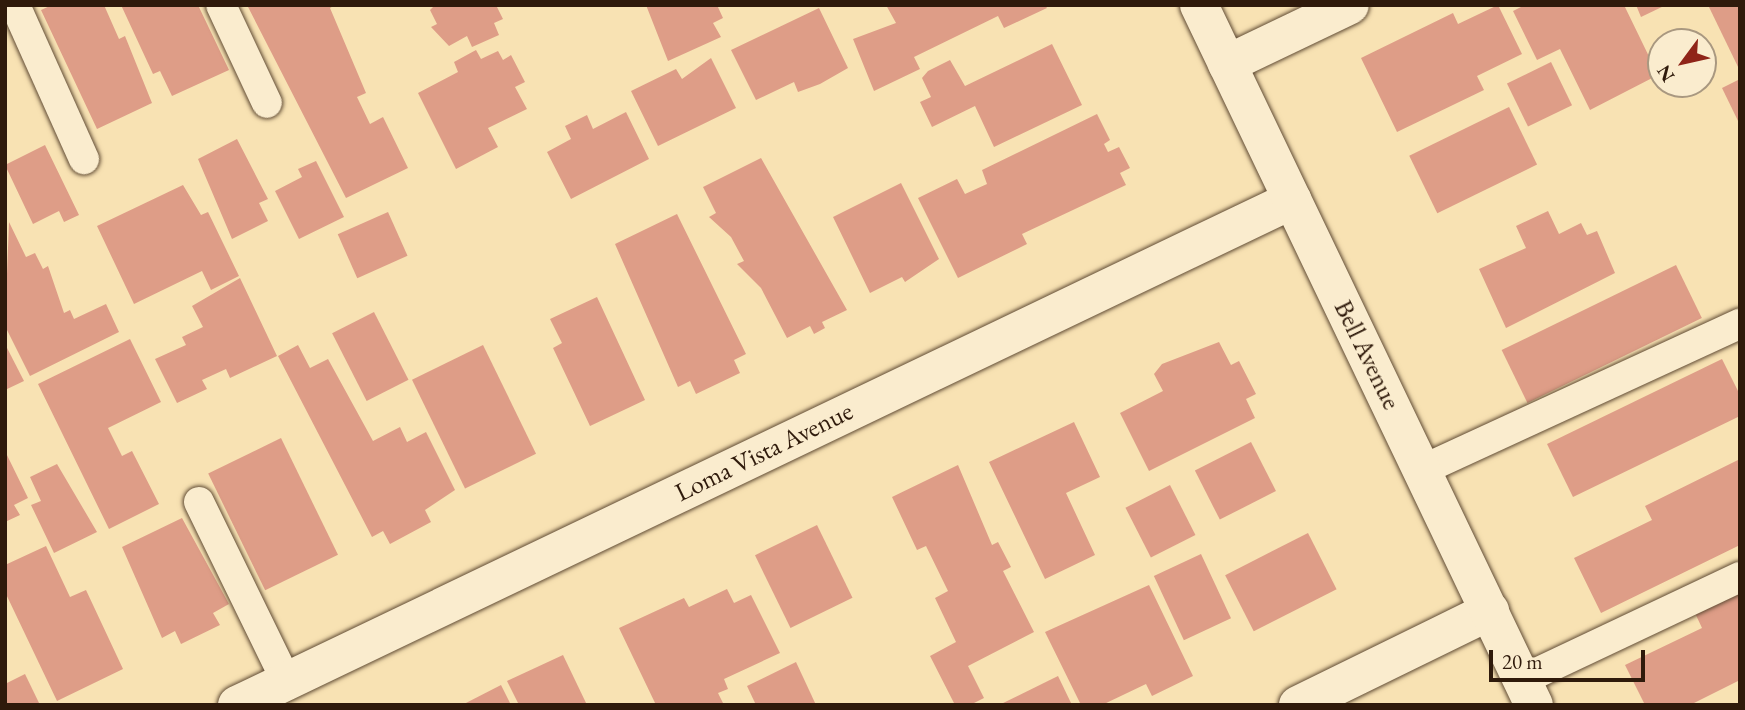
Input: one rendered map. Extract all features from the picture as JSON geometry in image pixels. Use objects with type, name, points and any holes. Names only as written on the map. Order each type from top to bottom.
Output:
[{"type":"street","name":"Bell Avenue","points":[[1199,5],[1528,692]]},
{"type":"street","points":[[1227,65],[1350,5]]},
{"type":"street","name":"Loma Vista Avenue","points":[[237,705],[1292,200]]},
{"type":"street","points":[[1298,705],[1490,611]]},
{"type":"lane","points":[[15,5],[84,159]]},
{"type":"lane","points":[[222,5],[267,103]]},
{"type":"lane","points":[[1422,470],[1740,324]]},
{"type":"lane","points":[[199,502],[286,680]]},
{"type":"lane","points":[[1528,692],[1740,577]]},
{"type":"building","points":[[52,5],[104,5],[119,39],[125,36],[152,103],[97,129],[41,10]]},
{"type":"building","points":[[121,5],[198,5],[229,70],[172,96],[160,71],[153,74]]},
{"type":"building","points":[[247,5],[335,5],[330,8],[366,93],[357,97],[370,124],[383,117],[408,168],[346,198]]},
{"type":"building","points":[[435,5],[496,5],[503,19],[494,23],[499,35],[472,47],[467,36],[449,46],[431,27],[437,24],[430,10]]},
{"type":"building","points":[[646,5],[717,5],[723,18],[713,23],[721,37],[668,61]]},
{"type":"building","points":[[886,5],[1045,5],[1047,8],[1004,28],[998,16],[914,57],[920,69],[874,91],[853,39],[896,23]]},
{"type":"building","points":[[1498,5],[1522,54],[1477,76],[1484,90],[1397,132],[1361,58],[1453,13],[1458,24]]},
{"type":"building","points":[[1525,5],[1624,5],[1647,52],[1647,81],[1590,110],[1560,49],[1537,60],[1513,11]]},
{"type":"building","points":[[1636,5],[1666,5],[1641,17]]},
{"type":"building","points":[[1708,5],[1740,5],[1740,71]]},
{"type":"building","points":[[819,8],[848,68],[820,84],[798,92],[794,82],[756,100],[731,50]]},
{"type":"building","points":[[1052,44],[1082,105],[994,147],[975,106],[932,127],[920,102],[931,97],[922,78],[928,71],[950,60],[965,86]]},
{"type":"building","points":[[476,50],[481,59],[498,51],[503,60],[511,55],[525,82],[515,87],[527,109],[488,128],[498,147],[456,169],[418,93],[458,72],[454,62]]},
{"type":"building","points":[[711,58],[736,108],[658,146],[631,91],[676,69],[682,79]]},
{"type":"building","points":[[1551,62],[1572,105],[1528,127],[1507,83]]},
{"type":"building","points":[[1740,79],[1740,125],[1722,88]]},
{"type":"building","points":[[1509,107],[1537,165],[1437,213],[1409,156]]},
{"type":"building","points":[[626,112],[649,159],[571,199],[547,152],[571,139],[565,126],[587,115],[593,129]]},
{"type":"building","points":[[1097,114],[1110,140],[1104,144],[1108,152],[1119,147],[1130,168],[1120,173],[1126,185],[1022,234],[1027,244],[958,278],[918,198],[957,179],[965,194],[987,184],[982,170]]},
{"type":"building","points":[[237,139],[268,199],[259,203],[268,221],[232,239],[198,159]]},
{"type":"building","points":[[45,145],[79,215],[64,222],[59,211],[33,224],[5,165]]},
{"type":"building","points":[[761,158],[847,310],[822,322],[825,328],[814,334],[810,326],[787,338],[761,288],[737,264],[744,261],[731,237],[709,217],[716,213],[703,187]]},
{"type":"building","points":[[316,161],[344,217],[299,239],[275,191],[302,177],[298,169]]},
{"type":"building","points":[[901,183],[939,259],[905,282],[902,277],[870,293],[833,217]]},
{"type":"building","points":[[183,185],[201,215],[208,212],[239,276],[211,290],[202,271],[134,304],[97,226]]},
{"type":"building","points":[[1548,211],[1559,234],[1581,223],[1587,235],[1597,231],[1615,273],[1506,328],[1479,269],[1526,248],[1516,226]]},
{"type":"building","points":[[388,212],[408,256],[357,278],[338,234]]},
{"type":"building","points":[[677,214],[746,354],[734,360],[740,373],[696,394],[690,381],[678,387],[615,244]]},
{"type":"building","points":[[9,222],[26,257],[35,253],[43,269],[48,266],[64,313],[70,310],[74,319],[106,304],[119,332],[30,376],[5,326]]},
{"type":"building","points":[[1676,265],[1702,318],[1527,403],[1502,350]]},
{"type":"building","points":[[240,278],[277,356],[230,378],[226,369],[202,380],[207,389],[177,403],[155,359],[186,345],[182,337],[203,327],[192,306]]},
{"type":"building","points":[[597,297],[645,400],[590,426],[553,348],[562,343],[550,319]]},
{"type":"building","points":[[374,312],[409,380],[367,401],[332,333]]},
{"type":"building","points":[[130,339],[161,402],[108,428],[122,456],[132,451],[159,504],[109,529],[38,384]]},
{"type":"building","points":[[1219,342],[1231,365],[1239,361],[1256,394],[1246,399],[1255,418],[1149,471],[1120,413],[1163,391],[1154,374],[1162,364]]},
{"type":"building","points":[[5,344],[24,381],[5,390]]},
{"type":"building","points":[[298,345],[310,368],[328,359],[373,441],[400,427],[407,442],[426,432],[455,490],[425,510],[431,522],[390,544],[383,531],[372,537],[278,356]]},
{"type":"building","points":[[483,345],[536,454],[465,488],[412,380]]},
{"type":"building","points":[[1722,359],[1740,395],[1740,416],[1573,497],[1547,444]]},
{"type":"building","points":[[1074,422],[1100,477],[1066,493],[1095,555],[1045,579],[989,462]]},
{"type":"building","points":[[281,438],[338,555],[265,590],[208,474]]},
{"type":"building","points":[[1251,442],[1276,491],[1220,520],[1195,471]]},
{"type":"building","points":[[5,451],[28,498],[14,505],[20,515],[5,522]]},
{"type":"building","points":[[1740,459],[1740,545],[1601,613],[1574,558],[1652,520],[1645,506]]},
{"type":"building","points":[[57,464],[97,532],[54,553],[31,505],[41,501],[30,477]]},
{"type":"building","points":[[958,465],[992,545],[998,542],[1011,567],[1003,571],[1034,632],[968,666],[984,698],[970,705],[955,705],[930,656],[956,642],[935,598],[948,591],[926,546],[917,550],[892,497]]},
{"type":"building","points":[[1170,485],[1195,535],[1151,558],[1125,508]]},
{"type":"building","points":[[182,518],[229,604],[213,613],[220,625],[181,644],[175,631],[162,638],[122,547]]},
{"type":"building","points":[[817,525],[853,598],[790,628],[755,555]]},
{"type":"building","points":[[1308,533],[1337,589],[1254,631],[1225,575]]},
{"type":"building","points":[[46,546],[70,597],[86,590],[123,669],[57,701],[5,592],[5,565]]},
{"type":"building","points":[[1201,554],[1231,618],[1184,640],[1154,576]]},
{"type":"building","points":[[1149,585],[1193,676],[1152,696],[1146,684],[1102,705],[1081,705],[1045,632]]},
{"type":"building","points":[[727,589],[734,603],[751,595],[780,653],[724,679],[728,689],[718,693],[724,705],[656,705],[619,628],[684,598],[689,607]]},
{"type":"building","points":[[1740,590],[1740,680],[1690,705],[1645,705],[1625,665],[1702,628],[1695,613]]},
{"type":"building","points":[[563,655],[587,705],[519,705],[507,681]]},
{"type":"building","points":[[796,662],[816,705],[756,705],[747,686]]},
{"type":"building","points":[[25,674],[40,705],[5,705],[5,684]]},
{"type":"building","points":[[1058,676],[1072,705],[999,705]]},
{"type":"building","points":[[501,685],[511,705],[462,705]]}]
